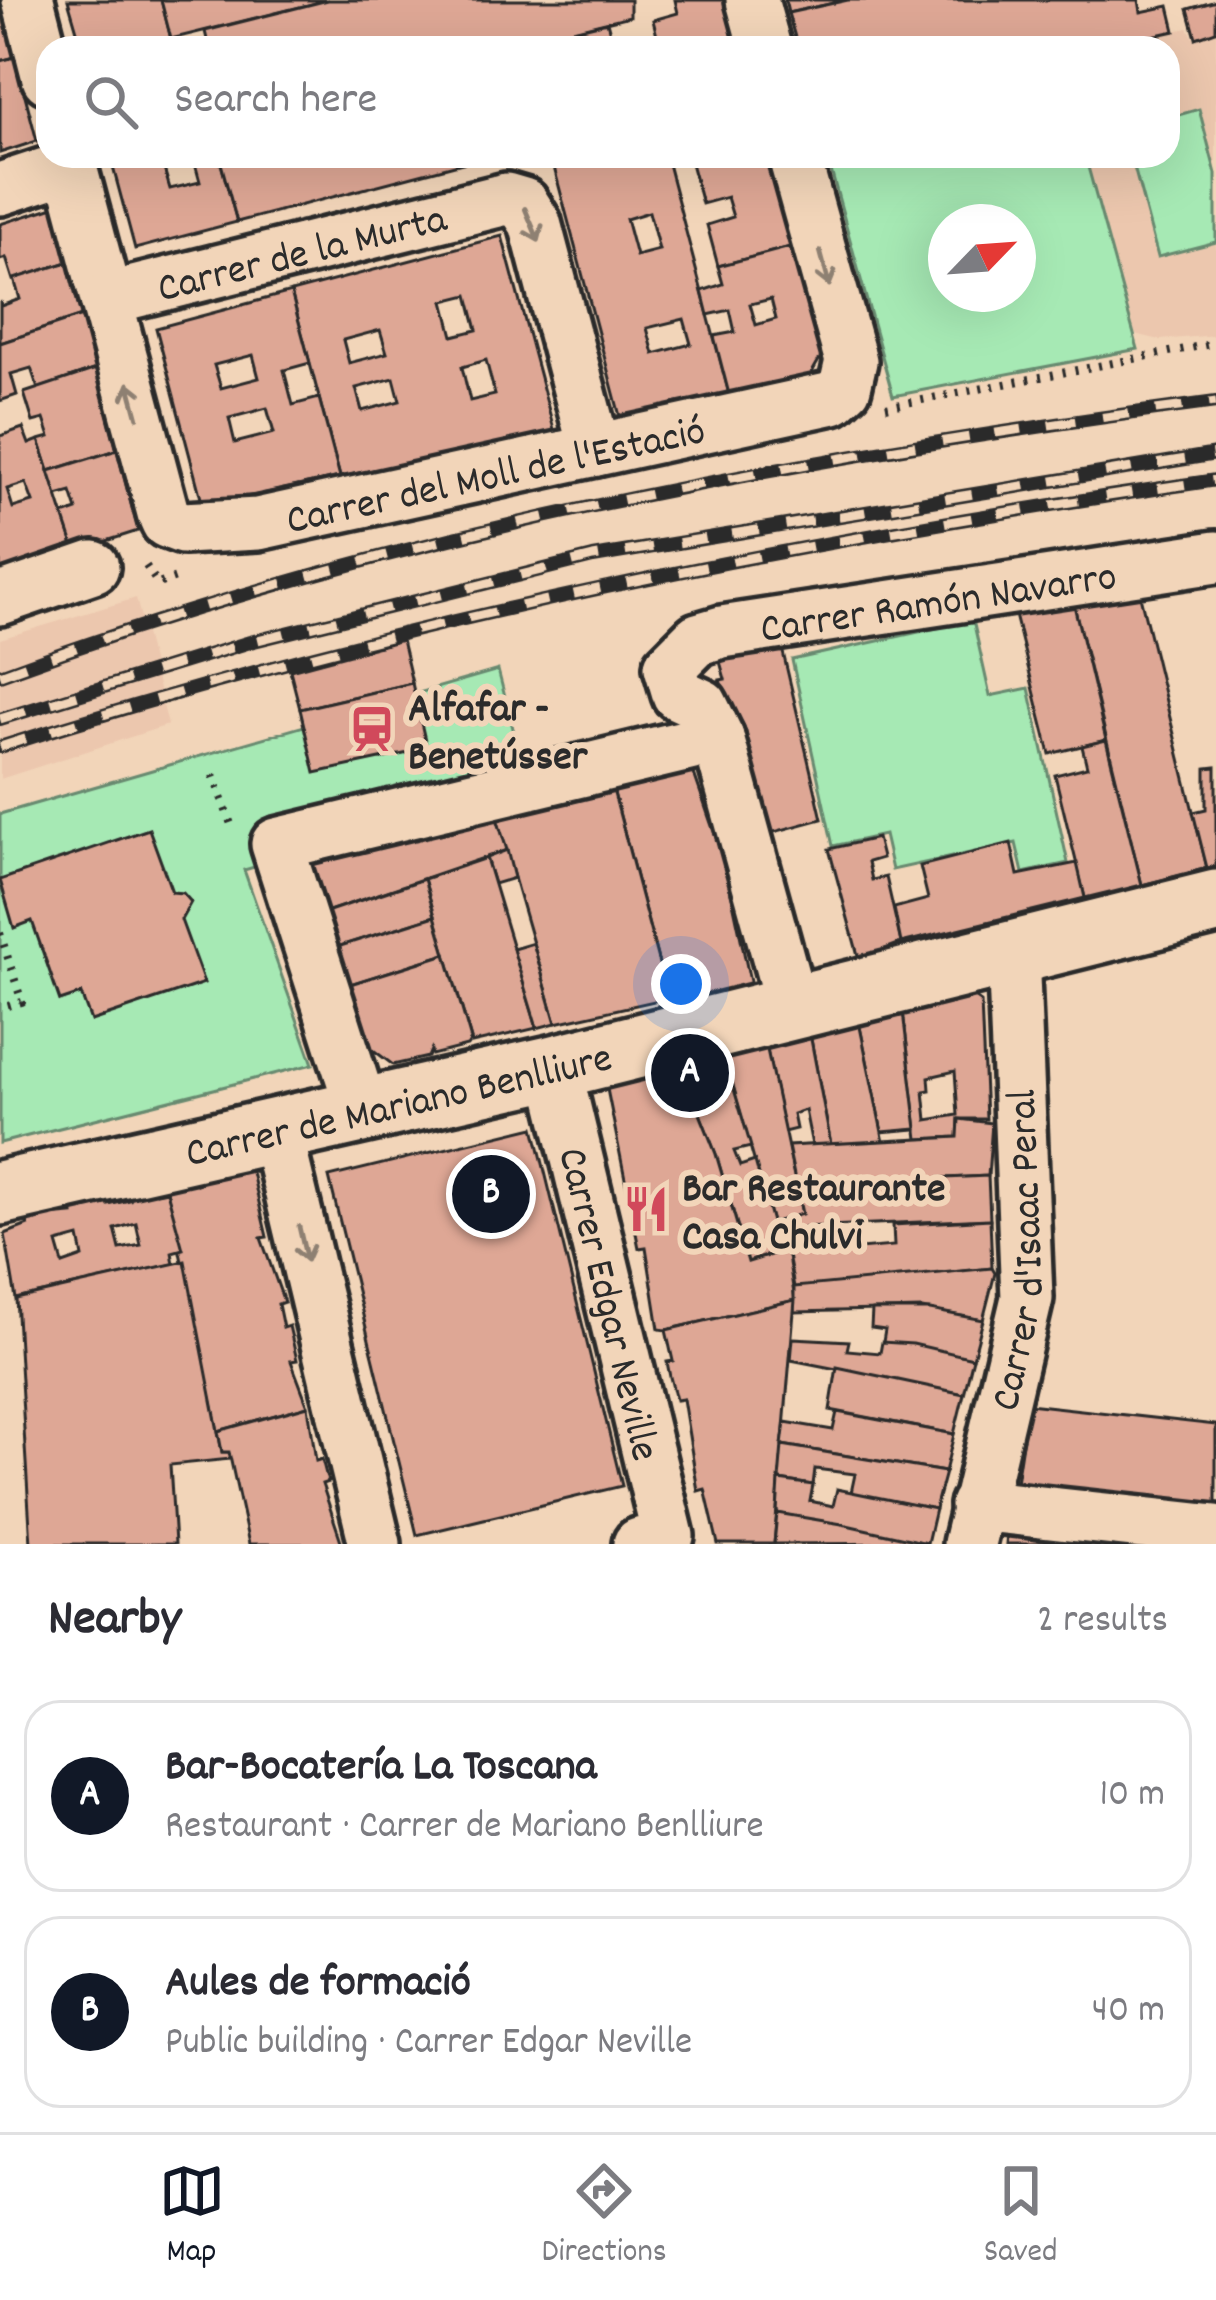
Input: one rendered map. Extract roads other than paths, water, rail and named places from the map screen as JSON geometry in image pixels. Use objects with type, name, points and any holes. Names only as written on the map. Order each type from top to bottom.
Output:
[{"type":"street","points":[[28,0],[37,36]]},
{"type":"street","points":[[752,0],[762,36]]},
{"type":"street","points":[[0,189],[52,168]]},
{"type":"street","points":[[71,168],[106,299]]},
{"type":"street","name":"Carrer del Moll de l'Estació","points":[[106,299],[167,522],[183,529],[257,524],[850,398],[845,387],[851,361],[797,168]]},
{"type":"street","name":"Carrer de la Murta","points":[[106,299],[506,199],[523,204],[535,223],[595,450]]},
{"type":"street","name":"Carrer Ramón Navarro","points":[[718,738],[702,705],[678,694],[670,667],[698,639],[1216,557]]},
{"type":"street","points":[[0,598],[93,567]]},
{"type":"street","points":[[362,1110],[277,844],[718,738],[792,1008]]},
{"type":"street","name":"Carrer de Mariano Benlliure","points":[[0,1193],[555,1067],[1216,902]]},
{"type":"street","name":"Carrer d'Isaac Peral","points":[[972,1524],[1027,1298],[1013,951]]},
{"type":"street","name":"Carrer Edgar Neville","points":[[555,1067],[654,1540]]},
{"type":"street","points":[[276,1131],[375,1544]]},
{"type":"street","points":[[972,1524],[1216,1532]]},
{"type":"railway","points":[[0,675],[297,579],[600,505],[907,447],[1216,402]]},
{"type":"railway","points":[[0,719],[250,642],[593,557],[1216,454]]},
{"type":"railway","points":[[0,747],[300,660],[602,588],[908,529],[1216,480]]},
{"type":"place","name":"Alfafar - Benetússer","points":[[372,729]]},
{"type":"place","name":"Bar-Bocatería La Toscana","points":[[690,1073]]},
{"type":"place","name":"Aules de formació","points":[[491,1194]]},
{"type":"place","name":"Bar Restaurante Casa Chulvi","points":[[646,1209]]}]
